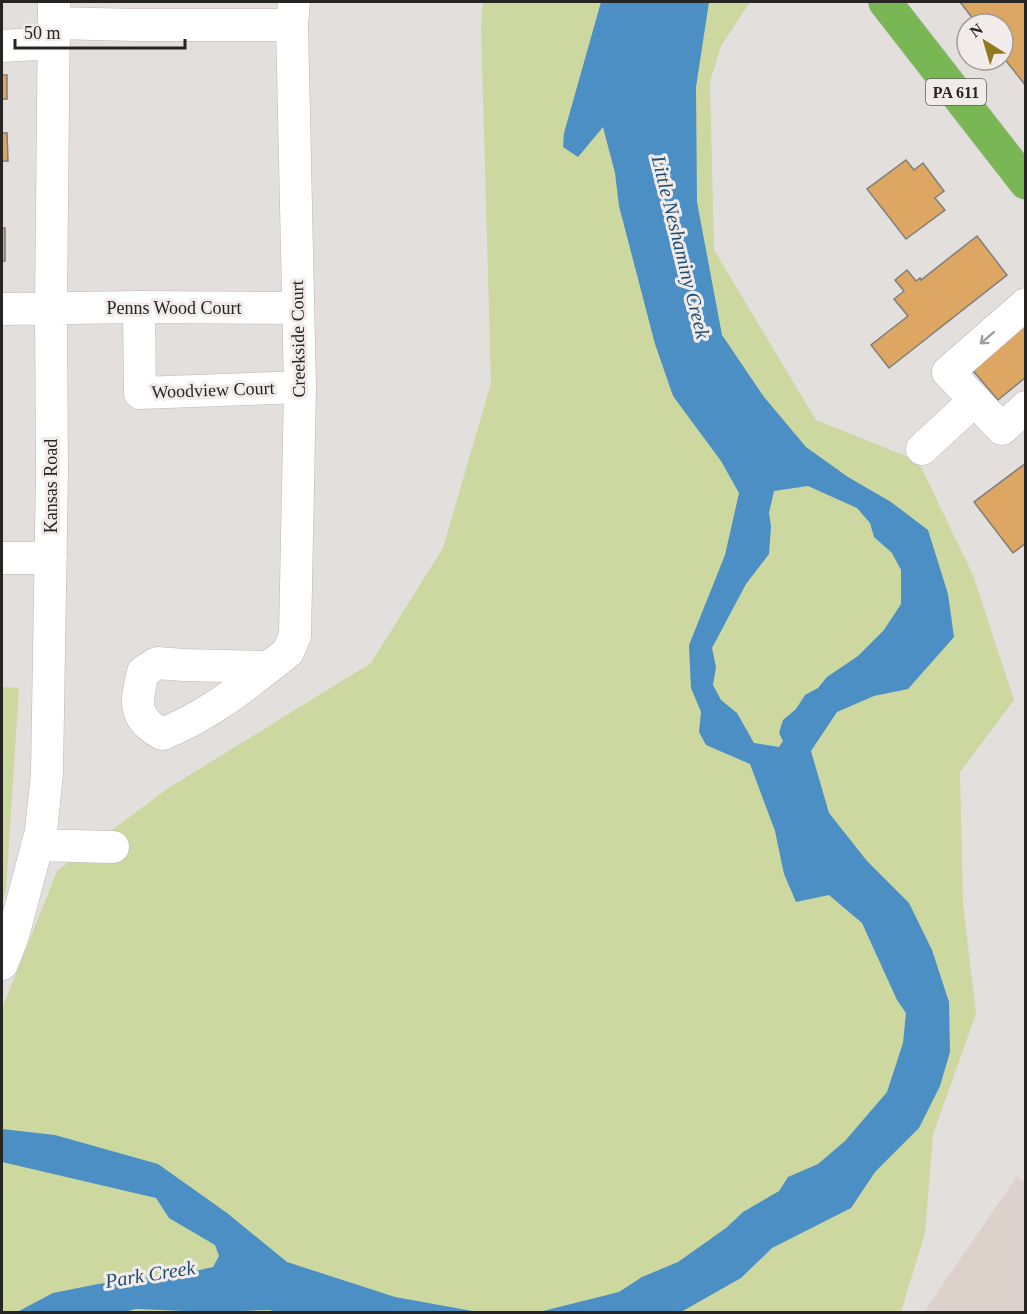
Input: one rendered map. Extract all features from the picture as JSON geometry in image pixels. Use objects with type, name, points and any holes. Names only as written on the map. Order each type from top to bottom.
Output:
[{"type":"highway","name":"PA 611","points":[[885,2],[1026,183]]},
{"type":"street","points":[[2,46],[54,23],[144,13],[293,13]]},
{"type":"street","name":"Creekside Court","points":[[269,667],[288,652],[295,636],[300,387],[293,13]]},
{"type":"street","name":"Kansas Road","points":[[2,964],[13,936],[41,831],[47,774],[51,558],[54,23]]},
{"type":"street","points":[[1026,304],[948,372],[1002,429],[1026,407]]},
{"type":"street","name":"Woodview Court","points":[[139,307],[140,393],[300,387]]},
{"type":"street","name":"Penns Wood Court","points":[[2,309],[298,308]]},
{"type":"street","points":[[922,449],[975,400]]},
{"type":"street","points":[[2,558],[51,558]]},
{"type":"street","points":[[37,845],[113,847]]},
{"type":"shaded area","points":[[1017,1176],[1025,1182],[1025,1312],[924,1312]]},
{"type":"green space","points":[[483,2],[750,2],[721,46],[710,82],[714,250],[816,420],[918,461],[973,575],[1014,700],[960,772],[963,903],[976,1014],[933,1134],[925,1233],[901,1312],[2,1312],[2,1009],[57,871],[167,789],[371,663],[443,548],[491,383],[481,27]]},
{"type":"green space","points":[[2,687],[19,688],[6,890],[2,903]]},
{"type":"water","name":"Little Neshaminy Creek","points":[[601,2],[709,2],[696,87],[697,202],[722,335],[764,397],[806,447],[848,477],[891,502],[928,530],[948,594],[954,637],[908,689],[874,696],[837,712],[811,751],[829,813],[867,861],[909,903],[932,950],[949,1002],[950,1052],[940,1086],[919,1128],[875,1172],[851,1208],[772,1248],[741,1278],[681,1312],[539,1312],[619,1292],[642,1277],[678,1262],[726,1228],[743,1212],[779,1191],[788,1177],[818,1164],[845,1141],[887,1092],[903,1043],[906,1013],[897,1000],[862,923],[829,895],[796,902],[784,874],[775,831],[750,764],[706,745],[699,732],[701,712],[691,688],[689,645],[725,555],[739,493],[721,461],[673,396],[655,344],[619,206],[615,173],[603,127],[578,157],[563,147],[564,133]],"holes":[[[808,486],[857,508],[870,523],[874,537],[892,553],[901,570],[901,604],[884,630],[858,656],[827,677],[818,688],[805,695],[796,709],[783,720],[779,733],[783,741],[779,747],[754,743],[737,713],[721,700],[713,685],[716,667],[712,648],[746,584],[769,554],[771,526],[769,513],[774,491]]]},
{"type":"water","points":[[2,1129],[55,1135],[158,1164],[227,1213],[287,1262],[395,1297],[478,1312],[276,1312],[269,1310],[209,1312],[136,1309],[124,1312],[17,1312],[53,1293],[98,1284],[182,1274],[213,1267],[219,1256],[215,1245],[169,1218],[156,1198],[2,1162]]},
{"type":"building","points":[[960,2],[1026,2],[1026,86],[1015,72],[1015,12],[968,12]]},
{"type":"building","points":[[2,75],[7,75],[7,99],[2,99]]},
{"type":"building","points":[[2,133],[7,133],[8,161],[2,161]]},
{"type":"building","points":[[906,160],[914,170],[923,163],[944,191],[935,198],[945,210],[906,239],[867,189]]},
{"type":"building","points":[[2,228],[5,228],[5,261],[2,261]]},
{"type":"building","points":[[977,236],[1007,275],[889,368],[871,345],[908,316],[894,299],[904,291],[895,280],[907,270],[916,281],[920,278],[921,280]]},
{"type":"building","points":[[1026,312],[1026,377],[998,400],[963,359]]},
{"type":"building","points":[[1026,463],[1026,543],[1013,553],[974,502]]},
{"type":"water label","name":"Park Creek","points":[[150,1274]]}]
